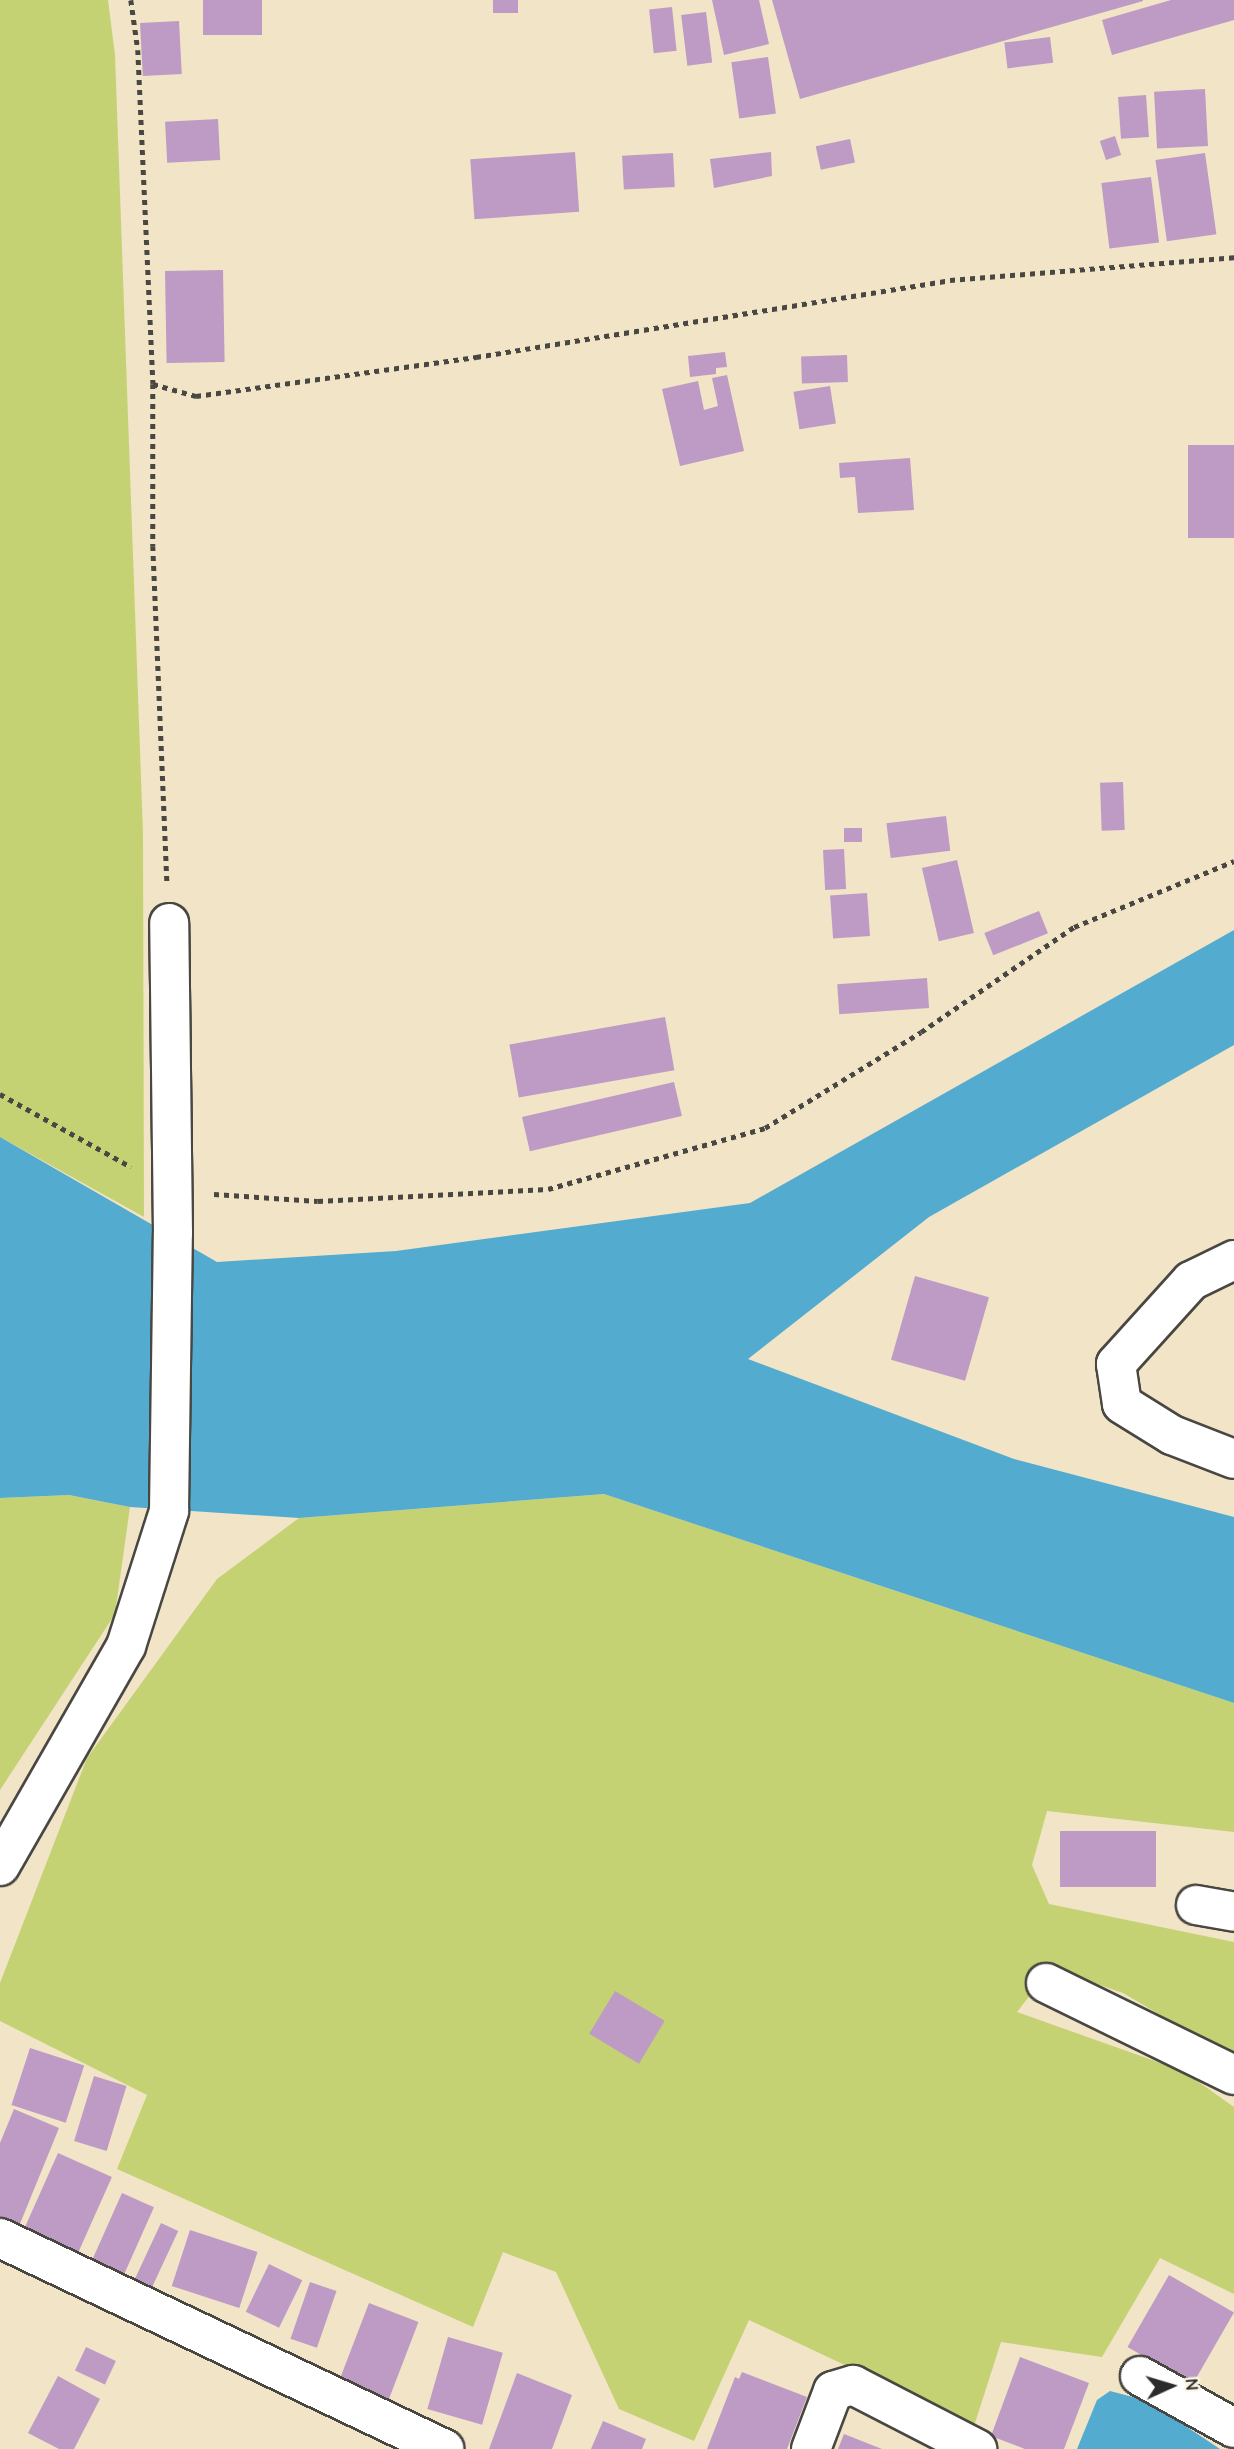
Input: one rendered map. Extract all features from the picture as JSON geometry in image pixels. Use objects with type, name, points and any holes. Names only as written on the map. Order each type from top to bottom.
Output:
[{"type":"street","points":[[0,1866],[126,1646],[169,1511],[173,1191],[169,923]]},
{"type":"street","points":[[1234,1260],[1191,1281],[1116,1364],[1122,1404],[1172,1435],[1234,1459]]},
{"type":"street","points":[[1196,1905],[1234,1912]]},
{"type":"street","points":[[1046,1983],[1234,2075]]},
{"type":"street","points":[[0,2238],[445,2449]]},
{"type":"street","points":[[1140,2376],[1234,2428]]},
{"type":"street","points":[[811,2449],[833,2391],[853,2385],[977,2449]]},
{"type":"path","points":[[131,0],[138,50],[153,384],[153,546],[169,923]]},
{"type":"path","points":[[153,384],[196,396],[476,357],[950,280],[1234,257]]},
{"type":"path","points":[[0,1094],[173,1191],[318,1201],[548,1189],[765,1128],[921,1032],[1074,927],[1234,861]]},
{"type":"green space","points":[[0,0],[108,0],[115,55],[143,834],[144,1217],[0,1137]]},
{"type":"green space","points":[[604,1494],[1234,1703],[1234,1832],[1047,1811],[1032,1865],[1049,1904],[1234,1942],[1234,2058],[1123,1993],[1051,1968],[1017,2012],[1183,2071],[1234,2107],[1234,2294],[1160,2258],[1102,2357],[1001,2342],[974,2426],[749,2320],[694,2441],[619,2409],[556,2272],[503,2252],[473,2327],[117,2169],[147,2095],[0,2021],[0,1983],[87,1758],[217,1579],[299,1518]]},
{"type":"green space","points":[[69,1495],[130,1507],[115,1614],[0,1790],[0,1498]]},
{"type":"water","points":[[1234,930],[1234,1045],[929,1217],[748,1359],[1014,1459],[1234,1517],[1234,1703],[604,1494],[299,1518],[130,1507],[69,1495],[0,1498],[0,1137],[217,1262],[396,1251],[750,1203]]},
{"type":"water","points":[[1110,2391],[1148,2401],[1220,2449],[1077,2449],[1097,2400]]},
{"type":"building","points":[[203,0],[262,0],[262,35],[203,35]]},
{"type":"building","points":[[493,0],[518,0],[518,13],[493,13]]},
{"type":"building","points":[[712,0],[759,0],[769,44],[724,55]]},
{"type":"building","points":[[772,0],[1143,0],[1143,1],[800,99]]},
{"type":"building","points":[[1171,0],[1234,0],[1234,20],[1112,55],[1102,20]]},
{"type":"building","points":[[672,7],[677,51],[654,53],[649,9]]},
{"type":"building","points":[[706,12],[712,63],[687,66],[681,15]]},
{"type":"building","points":[[179,21],[182,74],[143,76],[140,23]]},
{"type":"building","points":[[1050,37],[1053,63],[1008,68],[1004,43]]},
{"type":"building","points":[[768,57],[776,113],[739,119],[731,62]]},
{"type":"building","points":[[1205,89],[1208,146],[1157,149],[1154,92]]},
{"type":"building","points":[[1146,95],[1149,137],[1121,139],[1118,97]]},
{"type":"building","points":[[218,119],[220,160],[167,163],[165,122]]},
{"type":"building","points":[[1115,136],[1121,155],[1106,160],[1100,141]]},
{"type":"building","points":[[850,139],[855,162],[821,170],[816,146]]},
{"type":"building","points":[[575,152],[579,212],[474,219],[470,159]]},
{"type":"building","points":[[771,152],[772,176],[714,188],[710,159]]},
{"type":"building","points":[[673,153],[675,187],[624,190],[622,156]]},
{"type":"building","points":[[1205,153],[1216,234],[1167,241],[1155,160]]},
{"type":"building","points":[[1151,177],[1159,243],[1109,249],[1101,183]]},
{"type":"building","points":[[223,270],[225,362],[167,363],[165,271]]},
{"type":"building","points":[[725,352],[727,367],[716,368],[716,374],[690,377],[688,356]]},
{"type":"building","points":[[847,355],[848,382],[802,384],[801,357]]},
{"type":"building","points":[[727,375],[744,451],[680,466],[662,389],[698,381],[704,410],[718,406],[712,378]]},
{"type":"building","points":[[830,386],[836,424],[799,429],[793,392]]},
{"type":"building","points":[[1188,445],[1234,445],[1234,538],[1188,538]]},
{"type":"building","points":[[910,458],[914,510],[858,513],[855,477],[840,478],[839,463]]},
{"type":"building","points":[[1123,782],[1125,830],[1102,831],[1100,783]]},
{"type":"building","points":[[946,816],[950,851],[891,858],[886,823]]},
{"type":"building","points":[[844,828],[862,828],[862,842],[844,842]]},
{"type":"building","points":[[844,849],[846,889],[825,890],[823,850]]},
{"type":"building","points":[[957,860],[974,933],[939,941],[922,868]]},
{"type":"building","points":[[867,893],[870,936],[833,938],[830,896]]},
{"type":"building","points":[[1039,911],[1048,933],[993,955],[984,933]]},
{"type":"building","points":[[927,978],[929,1008],[839,1014],[837,984]]},
{"type":"building","points":[[665,1017],[674,1070],[519,1098],[509,1044]]},
{"type":"building","points":[[674,1082],[682,1116],[530,1151],[522,1117]]},
{"type":"building","points":[[915,1276],[989,1297],[965,1381],[891,1360]]},
{"type":"building","points":[[1060,1831],[1156,1831],[1156,1887],[1060,1887]]},
{"type":"building","points":[[615,1991],[665,2021],[639,2064],[589,2034]]},
{"type":"building","points":[[30,2048],[84,2066],[66,2123],[11,2105]]},
{"type":"building","points":[[94,2076],[127,2086],[107,2151],[74,2141]]},
{"type":"building","points":[[14,2109],[59,2128],[15,2236],[0,2230],[0,2143]]},
{"type":"building","points":[[58,2153],[112,2177],[74,2263],[20,2239]]},
{"type":"building","points":[[122,2193],[154,2207],[123,2276],[91,2262]]},
{"type":"building","points":[[161,2223],[178,2231],[150,2291],[133,2283]]},
{"type":"building","points":[[190,2230],[258,2252],[239,2308],[172,2286]]},
{"type":"building","points":[[269,2264],[302,2280],[279,2328],[246,2312]]},
{"type":"building","points":[[1169,2275],[1234,2312],[1192,2384],[1128,2347]]},
{"type":"building","points":[[310,2282],[336,2291],[317,2348],[290,2339]]},
{"type":"building","points":[[369,2303],[418,2322],[389,2399],[339,2380]]},
{"type":"building","points":[[448,2337],[503,2353],[482,2425],[427,2409]]},
{"type":"building","points":[[86,2347],[116,2361],[105,2385],[75,2371]]},
{"type":"building","points":[[1020,2357],[1089,2383],[1064,2449],[1025,2449],[991,2436]]},
{"type":"building","points":[[742,2372],[807,2397],[787,2449],[707,2449],[735,2377],[739,2379]]},
{"type":"building","points":[[517,2373],[572,2395],[552,2449],[489,2449]]},
{"type":"building","points":[[58,2376],[100,2399],[74,2449],[59,2449],[28,2433]]},
{"type":"building","points":[[603,2421],[646,2439],[642,2449],[591,2449]]},
{"type":"building","points":[[844,2434],[882,2449],[838,2449]]}]
